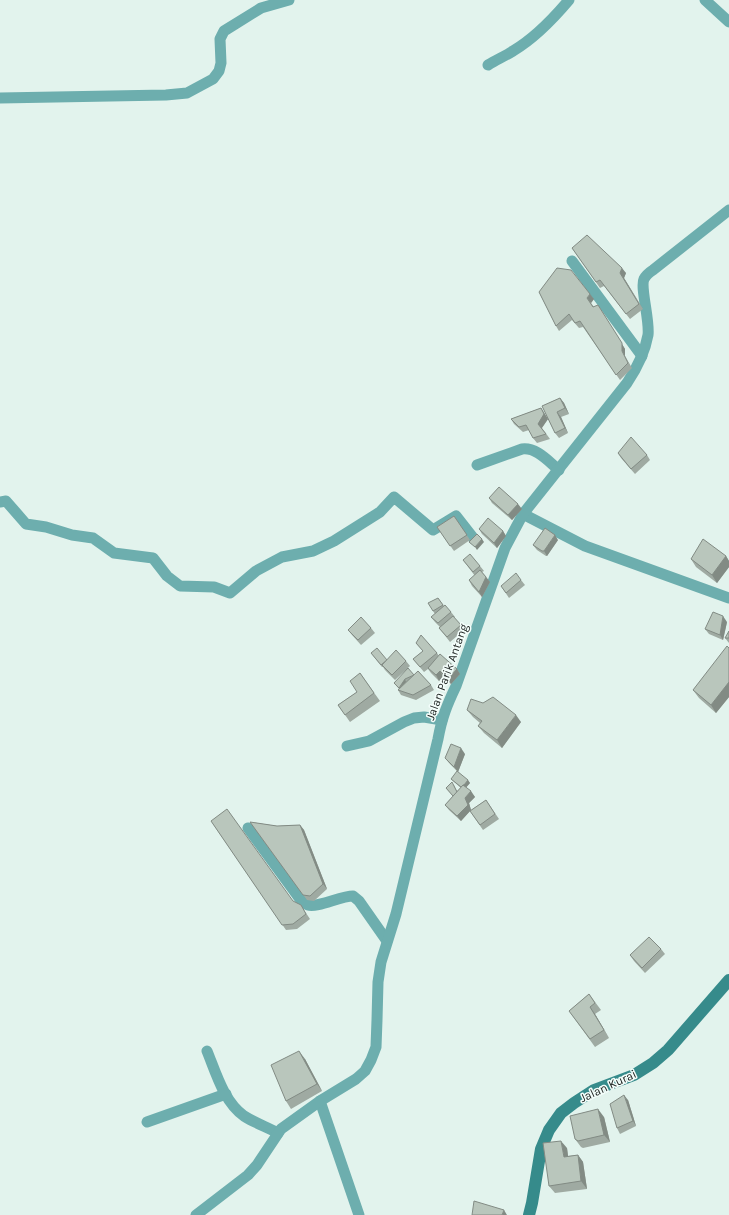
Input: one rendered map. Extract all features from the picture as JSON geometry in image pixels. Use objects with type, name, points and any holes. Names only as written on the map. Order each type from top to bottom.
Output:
[{"type":"street","points":[[0,98],[166,95],[187,93],[214,79],[219,71],[221,64],[220,39],[224,31],[260,8],[290,0]]},
{"type":"street","points":[[488,65],[514,51],[532,38],[554,18],[569,0]]},
{"type":"street","points":[[705,0],[729,22]]},
{"type":"street","name":"Jalan Parik Antang","points":[[196,1215],[248,1174],[257,1165],[278,1133],[320,1101],[356,1079],[365,1071],[371,1060],[376,1047],[378,982],[381,962],[398,906],[442,720],[456,686],[505,548],[524,514],[627,383],[637,368],[648,333],[643,289],[644,279],[653,270],[729,210]]},
{"type":"street","points":[[572,261],[642,356]]},
{"type":"street","points":[[477,466],[528,448],[534,450],[559,470]]},
{"type":"street","points":[[0,502],[6,502],[26,524],[46,527],[72,535],[93,538],[114,553],[154,558],[167,576],[180,586],[214,587],[230,593],[256,571],[282,558],[313,551],[334,541],[380,512],[394,497],[433,530],[456,516],[474,539]]},
{"type":"street","points":[[524,514],[586,546],[729,598]]},
{"type":"street","points":[[347,746],[369,741],[414,718],[424,717],[442,720]]},
{"type":"street","points":[[248,828],[300,899],[307,905],[314,906],[345,896],[353,896],[359,901],[387,941]]},
{"type":"street","name":"Jalan Kurai","points":[[529,1215],[541,1149],[549,1130],[561,1113],[594,1090],[634,1075],[653,1063],[668,1050],[729,980]]},
{"type":"street","points":[[207,1051],[226,1094],[243,1115],[278,1133]]},
{"type":"street","points":[[147,1122],[226,1094]]},
{"type":"street","points":[[320,1101],[359,1215]]},
{"type":"building","points":[[587,235],[622,268],[620,273],[639,304],[626,314],[600,280],[596,282],[572,248]]},
{"type":"building","points":[[557,268],[571,270],[590,294],[587,298],[593,307],[598,305],[622,343],[622,351],[628,363],[616,375],[580,321],[575,323],[569,314],[556,326],[539,292]]},
{"type":"building","points":[[560,398],[565,408],[557,412],[565,428],[555,433],[542,406]]},
{"type":"building","points":[[541,408],[544,414],[538,424],[546,434],[533,438],[526,425],[519,427],[511,419]]},
{"type":"building","points":[[631,437],[647,455],[631,469],[618,453]]},
{"type":"building","points":[[499,487],[518,504],[508,515],[489,498]]},
{"type":"building","points":[[454,516],[467,535],[450,546],[437,527]]},
{"type":"building","points":[[488,518],[503,531],[494,543],[479,529]]},
{"type":"building","points":[[545,528],[555,535],[544,551],[542,551],[533,545]]},
{"type":"building","points":[[477,534],[482,539],[475,547],[469,542]]},
{"type":"building","points":[[703,539],[726,556],[712,575],[691,559]]},
{"type":"building","points":[[470,554],[480,566],[473,572],[463,560]]},
{"type":"building","points":[[480,570],[486,577],[479,592],[469,580]]},
{"type":"building","points":[[516,573],[521,580],[506,593],[501,586]]},
{"type":"building","points":[[438,598],[443,605],[433,611],[428,603]]},
{"type":"building","points":[[445,605],[451,612],[438,623],[431,617]]},
{"type":"building","points":[[713,612],[723,616],[720,635],[705,629]]},
{"type":"building","points":[[453,616],[461,625],[447,637],[439,628]]},
{"type":"building","points":[[361,617],[371,628],[358,640],[348,630]]},
{"type":"building","points":[[729,631],[729,638],[725,638]]},
{"type":"building","points":[[421,635],[437,653],[420,667],[413,659],[423,651],[416,643]]},
{"type":"building","points":[[727,646],[729,648],[729,682],[711,705],[693,690]]},
{"type":"building","points":[[377,648],[387,660],[381,665],[371,653]]},
{"type":"building","points":[[396,650],[406,661],[392,675],[382,665]]},
{"type":"building","points":[[440,654],[457,669],[448,679],[440,671],[436,675],[428,668]]},
{"type":"building","points":[[408,668],[414,675],[405,679],[399,688],[394,683]]},
{"type":"building","points":[[418,671],[431,685],[413,695],[398,690]]},
{"type":"building","points":[[360,673],[374,693],[345,715],[338,705],[357,692],[350,681]]},
{"type":"building","points":[[493,697],[516,715],[497,740],[478,726],[482,721],[467,710],[471,699],[483,703]]},
{"type":"building","points":[[451,744],[461,748],[454,767],[445,758]]},
{"type":"building","points":[[457,771],[468,780],[461,787],[451,779]]},
{"type":"building","points":[[452,782],[457,792],[453,796],[446,788]]},
{"type":"building","points":[[463,785],[471,791],[465,798],[468,805],[457,816],[445,805]]},
{"type":"building","points":[[486,800],[495,814],[480,825],[470,811]]},
{"type":"building","points":[[227,809],[293,901],[301,905],[306,914],[293,924],[282,925],[211,821]]},
{"type":"building","points":[[250,822],[277,826],[300,825],[323,884],[310,896],[303,895]]},
{"type":"building","points":[[649,937],[661,949],[642,968],[630,955]]},
{"type":"building","points":[[589,994],[595,1003],[590,1007],[604,1030],[590,1039],[569,1011]]},
{"type":"building","points":[[299,1051],[317,1084],[286,1101],[271,1065]]},
{"type":"building","points":[[624,1095],[633,1121],[617,1128],[610,1104]]},
{"type":"building","points":[[598,1109],[604,1135],[578,1141],[575,1139],[570,1116]]},
{"type":"building","points":[[561,1141],[564,1157],[578,1155],[581,1181],[549,1186],[543,1143]]},
{"type":"building","points":[[474,1201],[504,1210],[502,1215],[472,1215]]}]
